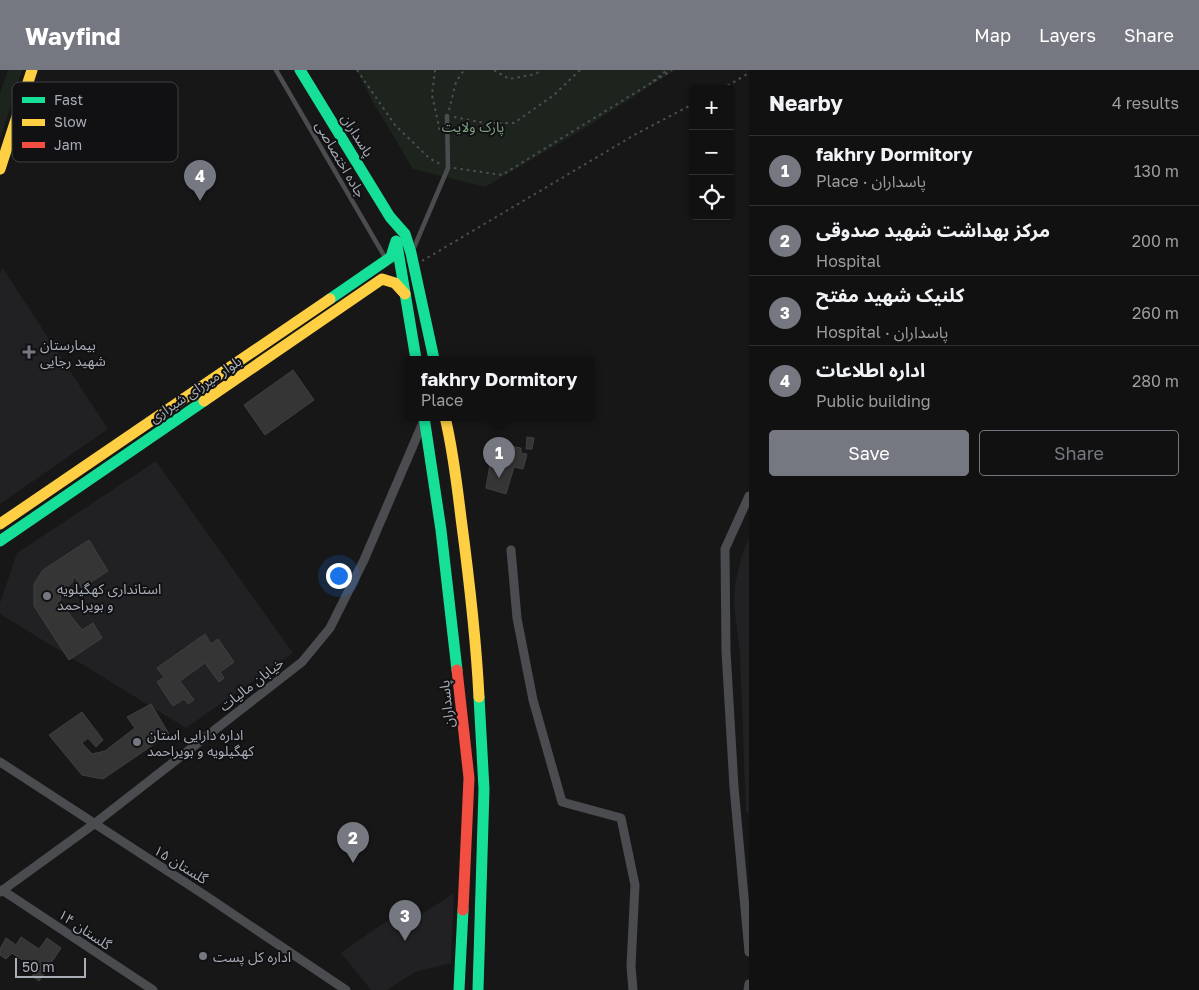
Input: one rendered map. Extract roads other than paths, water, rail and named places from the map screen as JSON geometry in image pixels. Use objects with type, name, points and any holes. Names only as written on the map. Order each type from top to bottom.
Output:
[{"type":"main road","points":[[28,82],[32,70]]},
{"type":"main road","name":"پاسداران","points":[[300,70],[390,217],[405,234],[414,266],[433,356]]},
{"type":"main road","points":[[0,169],[12,132]]},
{"type":"main road","name":"پاسداران","points":[[390,217],[396,241],[415,356]]},
{"type":"main road","points":[[387,260],[391,257],[396,241]]},
{"type":"main road","name":"بلوار میرزای شیرازی","points":[[0,524],[387,260]]},
{"type":"main road","name":"بلوار میرزای شیرازی","points":[[0,541],[382,279],[391,280],[398,284],[405,294]]},
{"type":"main road","name":"پاسداران","points":[[424,421],[441,530],[469,778],[459,990]]},
{"type":"main road","points":[[446,421],[451,441],[476,644],[484,789],[478,990]]},
{"type":"street","name":"خیابان مالیات","points":[[1,891],[94,824],[302,662],[330,628],[364,560],[423,421]]},
{"type":"street","points":[[749,496],[726,549],[726,651],[734,787],[749,952]]},
{"type":"street","points":[[511,550],[517,618],[533,700],[562,802],[621,818],[635,884],[631,966],[633,990]]},
{"type":"street","name":"گلستان ۱۵","points":[[0,762],[346,990]]},
{"type":"street","name":"گلستان ۱۴","points":[[1,891],[153,990]]},
{"type":"street","points":[[748,990],[749,984]]},
{"type":"lane","name":"جاده اختصاصی","points":[[276,70],[387,260]]},
{"type":"lane","points":[[411,254],[448,168],[448,116]]},
{"type":"place","name":"اداره اطلاعات","points":[[200,201]]},
{"type":"place","name":"بیمارستان شهید رجایی","points":[[29,352]]},
{"type":"place","name":"fakhry Dormitory","points":[[499,478]]},
{"type":"place","name":"استانداری کهگیلویه و بویراحمد","points":[[47,596]]},
{"type":"place","name":"اداره دارایی استان کهگیلویه و بویراحمد","points":[[137,742]]},
{"type":"place","name":"مرکز بهداشت شهید صدوقی","points":[[353,863]]},
{"type":"place","name":"کلنیک شهید مفتح","points":[[405,941]]},
{"type":"place","name":"اداره کل پست","points":[[203,956]]},
{"type":"park label","name":"پارک ولایت","points":[[473,126]]}]
